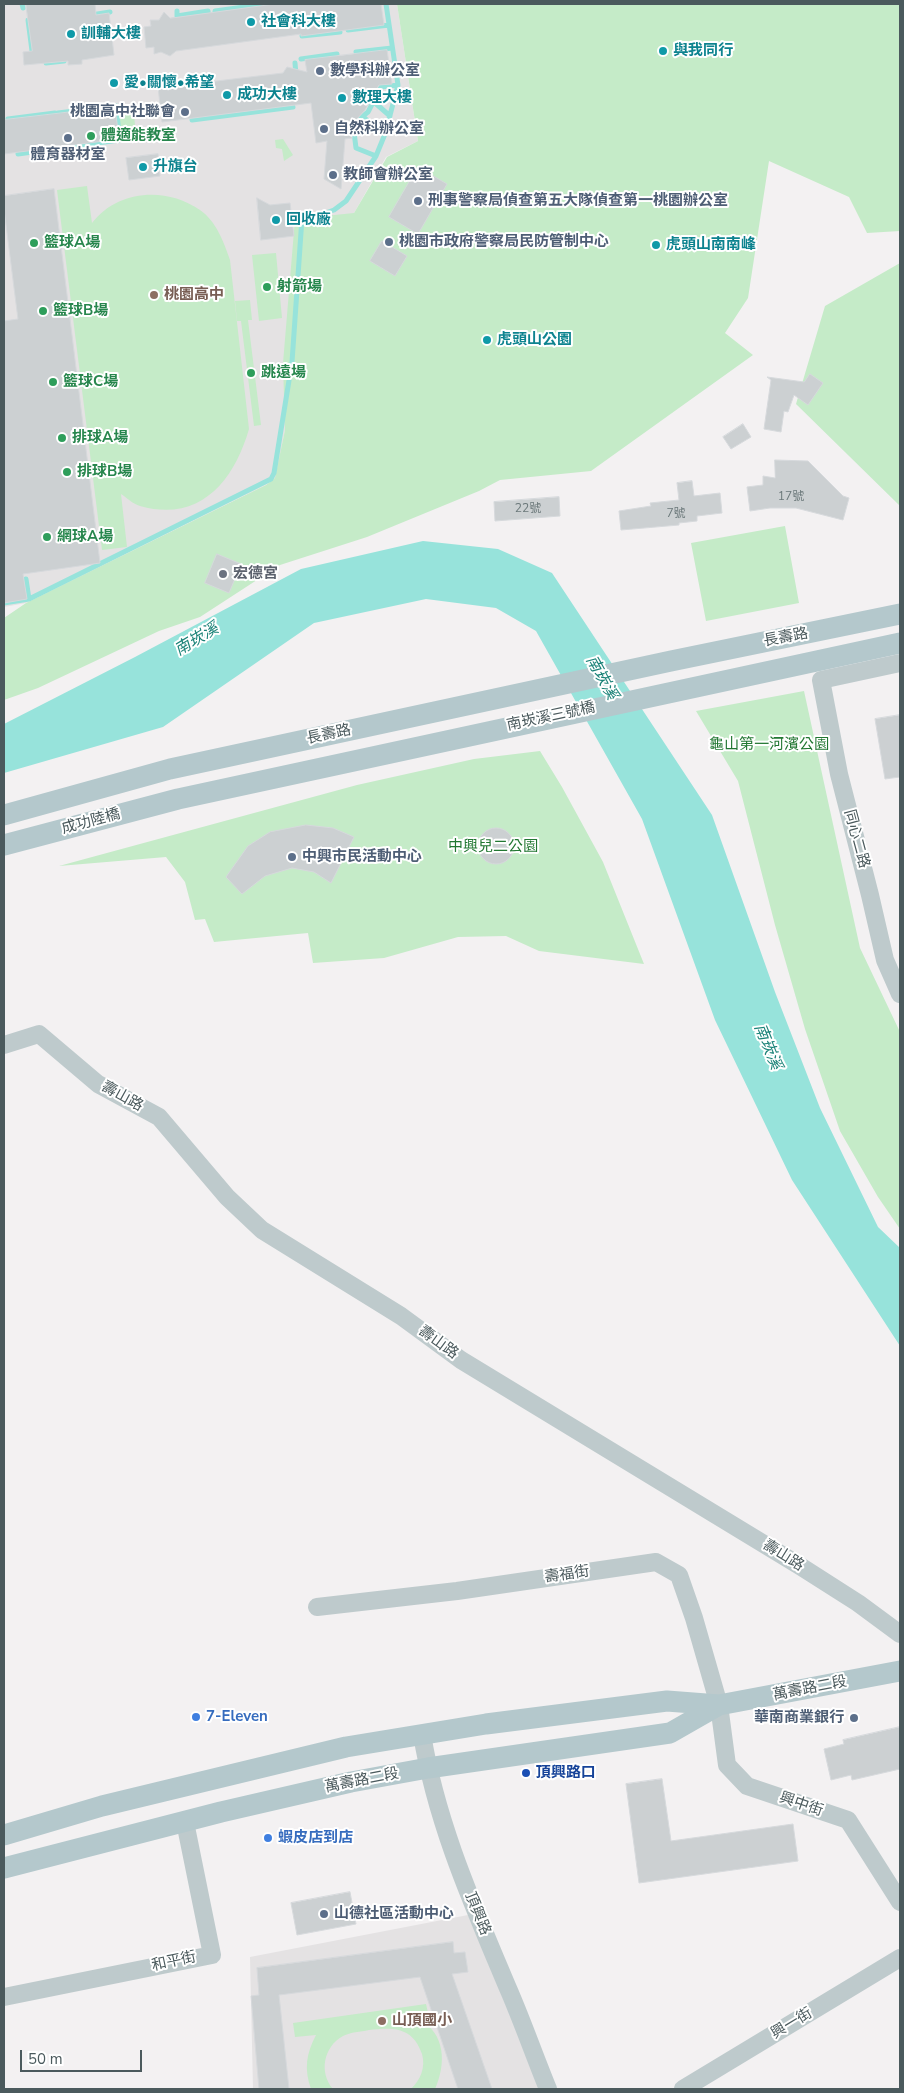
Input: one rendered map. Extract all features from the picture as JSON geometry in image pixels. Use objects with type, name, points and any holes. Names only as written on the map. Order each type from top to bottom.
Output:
[{"type":"main road","name":"長壽路","points":[[671,661],[900,614]]},
{"type":"main road","name":"長壽路","points":[[696,685],[900,643]]},
{"type":"main road","name":"南崁溪三號橋","points":[[488,700],[671,661]]},
{"type":"main road","name":"南崁溪三號橋","points":[[494,730],[696,685]]},
{"type":"main road","name":"長壽路","points":[[170,769],[488,700]]},
{"type":"main road","name":"長壽路","points":[[178,799],[494,730]]},
{"type":"main road","name":"成功陸橋","points":[[4,814],[170,769]]},
{"type":"main road","name":"成功陸橋","points":[[4,845],[178,799]]},
{"type":"main road","name":"萬壽路二段","points":[[4,1835],[102,1806],[346,1747],[422,1734],[667,1701],[719,1705],[900,1671]]},
{"type":"main road","name":"萬壽路二段","points":[[4,1868],[352,1782],[428,1768],[670,1733],[719,1705]]},
{"type":"street","name":"同心二路","points":[[900,663],[821,680],[839,774],[870,895],[893,960],[900,994]]},
{"type":"street","name":"壽山路","points":[[4,1045],[39,1034],[98,1084],[159,1117],[227,1197],[262,1230],[401,1316],[462,1360],[774,1550],[858,1604],[900,1634]]},
{"type":"street","name":"壽福街","points":[[317,1607],[457,1591],[656,1562],[679,1574],[719,1705]]},
{"type":"street","name":"興中街","points":[[719,1705],[727,1765],[747,1786],[848,1820],[900,1902]]},
{"type":"street","name":"頂興路","points":[[422,1734],[428,1768],[473,1907],[548,2089]]},
{"type":"street","name":"和平街","points":[[4,1997],[212,1954],[185,1822]]},
{"type":"street","name":"興一街","points":[[683,2089],[900,1958]]},
{"type":"shaded area","name":"桃園高中","points":[[4,4],[397,4],[418,141],[386,157],[354,213],[285,430],[276,478],[266,485],[26,603],[4,607]]},
{"type":"shaded area","name":"山頂國小","points":[[468,1915],[541,2089],[253,2089],[250,1957]]},
{"type":"green space","name":"虎頭山公園","points":[[397,4],[900,4],[900,231],[867,233],[849,197],[769,161],[748,298],[725,333],[753,355],[591,471],[500,480],[479,491],[367,537],[280,565],[200,617],[159,631],[38,688],[4,700],[4,618],[26,603],[266,485],[275,478],[285,430],[283,363],[295,219],[354,213],[387,157],[418,141]]},
{"type":"green space","points":[[133,104],[135,125],[133,128],[120,130],[117,106]]},
{"type":"green space","points":[[283,139],[293,155],[284,161],[282,149],[276,148],[275,140]]},
{"type":"green space","points":[[87,186],[92,223],[102,212],[128,198],[157,195],[187,202],[206,215],[215,226],[230,260],[249,429],[234,465],[224,481],[197,503],[180,508],[161,510],[137,505],[121,494],[127,547],[102,550],[57,190]]},
{"type":"green space","name":"射箭場","points":[[276,253],[282,318],[259,321],[252,255]]},
{"type":"green space","points":[[900,263],[900,506],[796,404],[825,306]]},
{"type":"green space","name":"跳遠場","points":[[250,300],[252,320],[248,320],[261,425],[254,426],[241,321],[237,321],[235,301]]},
{"type":"green space","points":[[785,526],[799,603],[706,621],[691,543]]},
{"type":"green space","name":"龜山第一河濱公園","points":[[804,691],[860,948],[900,1032],[900,1229],[878,1197],[840,1131],[805,1029],[775,925],[738,781],[696,711]]},
{"type":"green space","name":"中興兒二公園","points":[[540,751],[603,862],[644,964],[539,951],[506,936],[458,937],[384,958],[313,963],[308,933],[214,942],[205,919],[195,920],[185,882],[166,857],[59,866],[357,785],[474,759]]},
{"type":"green space","points":[[426,2004],[429,2017],[419,2019],[428,2025],[434,2033],[439,2041],[441,2050],[441,2070],[435,2089],[411,2089],[421,2073],[423,2064],[422,2054],[418,2045],[408,2034],[394,2029],[386,2029],[352,2033],[336,2041],[327,2053],[325,2061],[326,2076],[333,2089],[311,2089],[307,2075],[307,2062],[316,2035],[295,2037],[293,2023]]},
{"type":"water","name":"南崁溪","points":[[423,541],[498,549],[552,573],[712,815],[775,992],[820,1108],[878,1227],[900,1248],[900,1346],[792,1180],[715,1020],[642,819],[536,631],[496,608],[426,599],[314,623],[163,727],[4,773],[4,724],[301,569]]},
{"type":"building","name":"訓輔大樓","points":[[26,4],[95,4],[96,15],[109,13],[114,55],[82,60],[82,64],[68,65],[68,61],[24,65],[23,52],[32,51]]},
{"type":"building","points":[[275,4],[381,4],[384,25],[176,51],[170,56],[161,52],[154,54],[154,47],[146,48],[144,27],[151,26],[150,20],[159,20],[164,12],[170,18]]},
{"type":"building","points":[[387,50],[392,84],[379,85],[365,110],[357,119],[351,122],[352,138],[345,139],[341,189],[324,179],[327,141],[316,143],[311,103],[162,122],[157,78],[167,87],[283,73],[287,67],[307,72],[305,60]]},
{"type":"building","points":[[115,107],[119,139],[4,154],[4,120]]},
{"type":"building","name":"升旗台","points":[[158,154],[160,176],[129,180],[126,158]]},
{"type":"building","name":"刑事警察局偵查第五大隊偵查第一桃園辦公室","points":[[418,167],[447,184],[418,234],[389,217]]},
{"type":"building","points":[[54,189],[100,563],[23,574],[27,599],[4,603],[4,321],[18,319],[4,196]]},
{"type":"building","name":"回收廠","points":[[257,198],[270,205],[290,203],[294,236],[261,240]]},
{"type":"building","points":[[382,241],[407,256],[395,276],[370,261]]},
{"type":"building","points":[[810,374],[823,383],[808,405],[794,395],[788,412],[784,411],[781,432],[764,429],[771,380],[767,377],[804,382]]},
{"type":"building","points":[[743,424],[751,437],[731,449],[723,437]]},
{"type":"building","points":[[775,460],[808,461],[843,496],[849,498],[843,520],[796,508],[770,508],[750,511],[747,487],[763,485],[763,476],[775,478]]},
{"type":"building","points":[[692,481],[694,496],[720,493],[722,513],[697,516],[697,521],[679,523],[679,525],[621,530],[619,511],[651,506],[650,503],[679,500],[677,483]]},
{"type":"building","points":[[559,497],[560,516],[495,521],[494,502]]},
{"type":"building","name":"宏德宮","points":[[217,554],[241,564],[229,593],[205,583]]},
{"type":"building","points":[[900,715],[900,777],[885,779],[875,719]]},
{"type":"building","name":"中興市民活動中心","points":[[306,825],[333,828],[354,837],[331,883],[314,872],[292,868],[265,876],[242,894],[226,877],[248,846],[270,832]]},
{"type":"building","points":[[496,828],[508,834],[514,846],[508,858],[496,864],[484,858],[478,846],[484,834]]},
{"type":"building","points":[[900,1727],[900,1769],[852,1780],[851,1775],[831,1780],[824,1749],[844,1744],[843,1740]]},
{"type":"building","points":[[662,1779],[671,1841],[793,1824],[798,1861],[639,1883],[626,1784]]},
{"type":"building","name":"山德社區活動中心","points":[[350,1892],[356,1924],[297,1935],[291,1903]]},
{"type":"building","points":[[453,1942],[454,1953],[465,1952],[468,1972],[452,1974],[492,2089],[458,2089],[420,1977],[279,1995],[289,2089],[259,2089],[251,1996],[259,1995],[257,1968]]},
{"type":"waterway","points":[[22,4],[23,8]]},
{"type":"waterway","points":[[215,18],[215,11],[266,4]]},
{"type":"waterway","points":[[317,216],[334,210],[346,201],[376,156],[385,134],[398,85],[386,4]]},
{"type":"waterway","points":[[177,11],[177,16],[208,11],[209,18]]},
{"type":"waterway","points":[[91,15],[110,12]]},
{"type":"waterway","points":[[32,51],[28,20],[33,19]]},
{"type":"waterway","points":[[348,30],[389,25]]},
{"type":"waterway","points":[[302,36],[340,32]]},
{"type":"waterway","points":[[356,52],[392,48]]},
{"type":"waterway","points":[[301,59],[337,54]]},
{"type":"waterway","points":[[46,63],[64,61]]},
{"type":"waterway","points":[[295,63],[296,75]]},
{"type":"waterway","points":[[376,156],[356,148],[353,124],[368,112],[381,87],[398,85]]},
{"type":"waterway","points":[[374,102],[390,116]]},
{"type":"waterway","points":[[58,113],[116,106],[119,132]]},
{"type":"waterway","points":[[192,120],[293,107]]},
{"type":"waterway","points":[[8,119],[55,113]]},
{"type":"waterway","points":[[363,117],[385,134]]},
{"type":"waterway","points":[[18,154],[119,140]]},
{"type":"waterway","points":[[4,603],[29,599],[271,479],[274,473],[292,362],[302,218]]},
{"type":"waterway","points":[[26,579],[29,599]]},
{"type":"place","name":"社會科大樓","points":[[251,22]]},
{"type":"place","name":"訓輔大樓","points":[[71,34]]},
{"type":"place","name":"與我同行","points":[[663,51]]},
{"type":"place","name":"數學科辦公室","points":[[320,71]]},
{"type":"place","name":"愛•關懷•希望","points":[[114,83]]},
{"type":"place","name":"成功大樓","points":[[227,95]]},
{"type":"place","name":"數理大樓","points":[[342,98]]},
{"type":"place","name":"桃園高中社聯會","points":[[185,112]]},
{"type":"place","name":"自然科辦公室","points":[[324,129]]},
{"type":"place","name":"體適能教室","points":[[91,136]]},
{"type":"place","name":"體育器材室","points":[[68,138]]},
{"type":"place","name":"升旗台","points":[[143,167]]},
{"type":"place","name":"教師會辦公室","points":[[333,175]]},
{"type":"place","name":"刑事警察局偵查第五大隊偵查第一桃園辦公室","points":[[418,201]]},
{"type":"place","name":"回收廠","points":[[276,220]]},
{"type":"place","name":"桃園市政府警察局民防管制中心","points":[[389,242]]},
{"type":"place","name":"籃球A場","points":[[34,243]]},
{"type":"place","name":"虎頭山南南峰","points":[[656,245]]},
{"type":"place","name":"射箭場","points":[[267,287]]},
{"type":"place","name":"桃園高中","points":[[154,295]]},
{"type":"place","name":"籃球B場","points":[[43,311]]},
{"type":"place","name":"虎頭山公園","points":[[487,340]]},
{"type":"place","name":"跳遠場","points":[[251,373]]},
{"type":"place","name":"籃球C場","points":[[53,382]]},
{"type":"place","name":"排球A場","points":[[62,438]]},
{"type":"place","name":"排球B場","points":[[67,472]]},
{"type":"place","name":"網球A場","points":[[47,537]]},
{"type":"place","name":"宏德宮","points":[[223,574]]},
{"type":"place","name":"中興市民活動中心","points":[[292,857]]},
{"type":"place","name":"7-Eleven","points":[[196,1717]]},
{"type":"place","name":"華南商業銀行","points":[[854,1718]]},
{"type":"place","name":"頂興路口","points":[[526,1773]]},
{"type":"place","name":"蝦皮店到店","points":[[268,1838]]},
{"type":"place","name":"山德社區活動中心","points":[[324,1914]]},
{"type":"place","name":"山頂國小","points":[[382,2021]]}]
